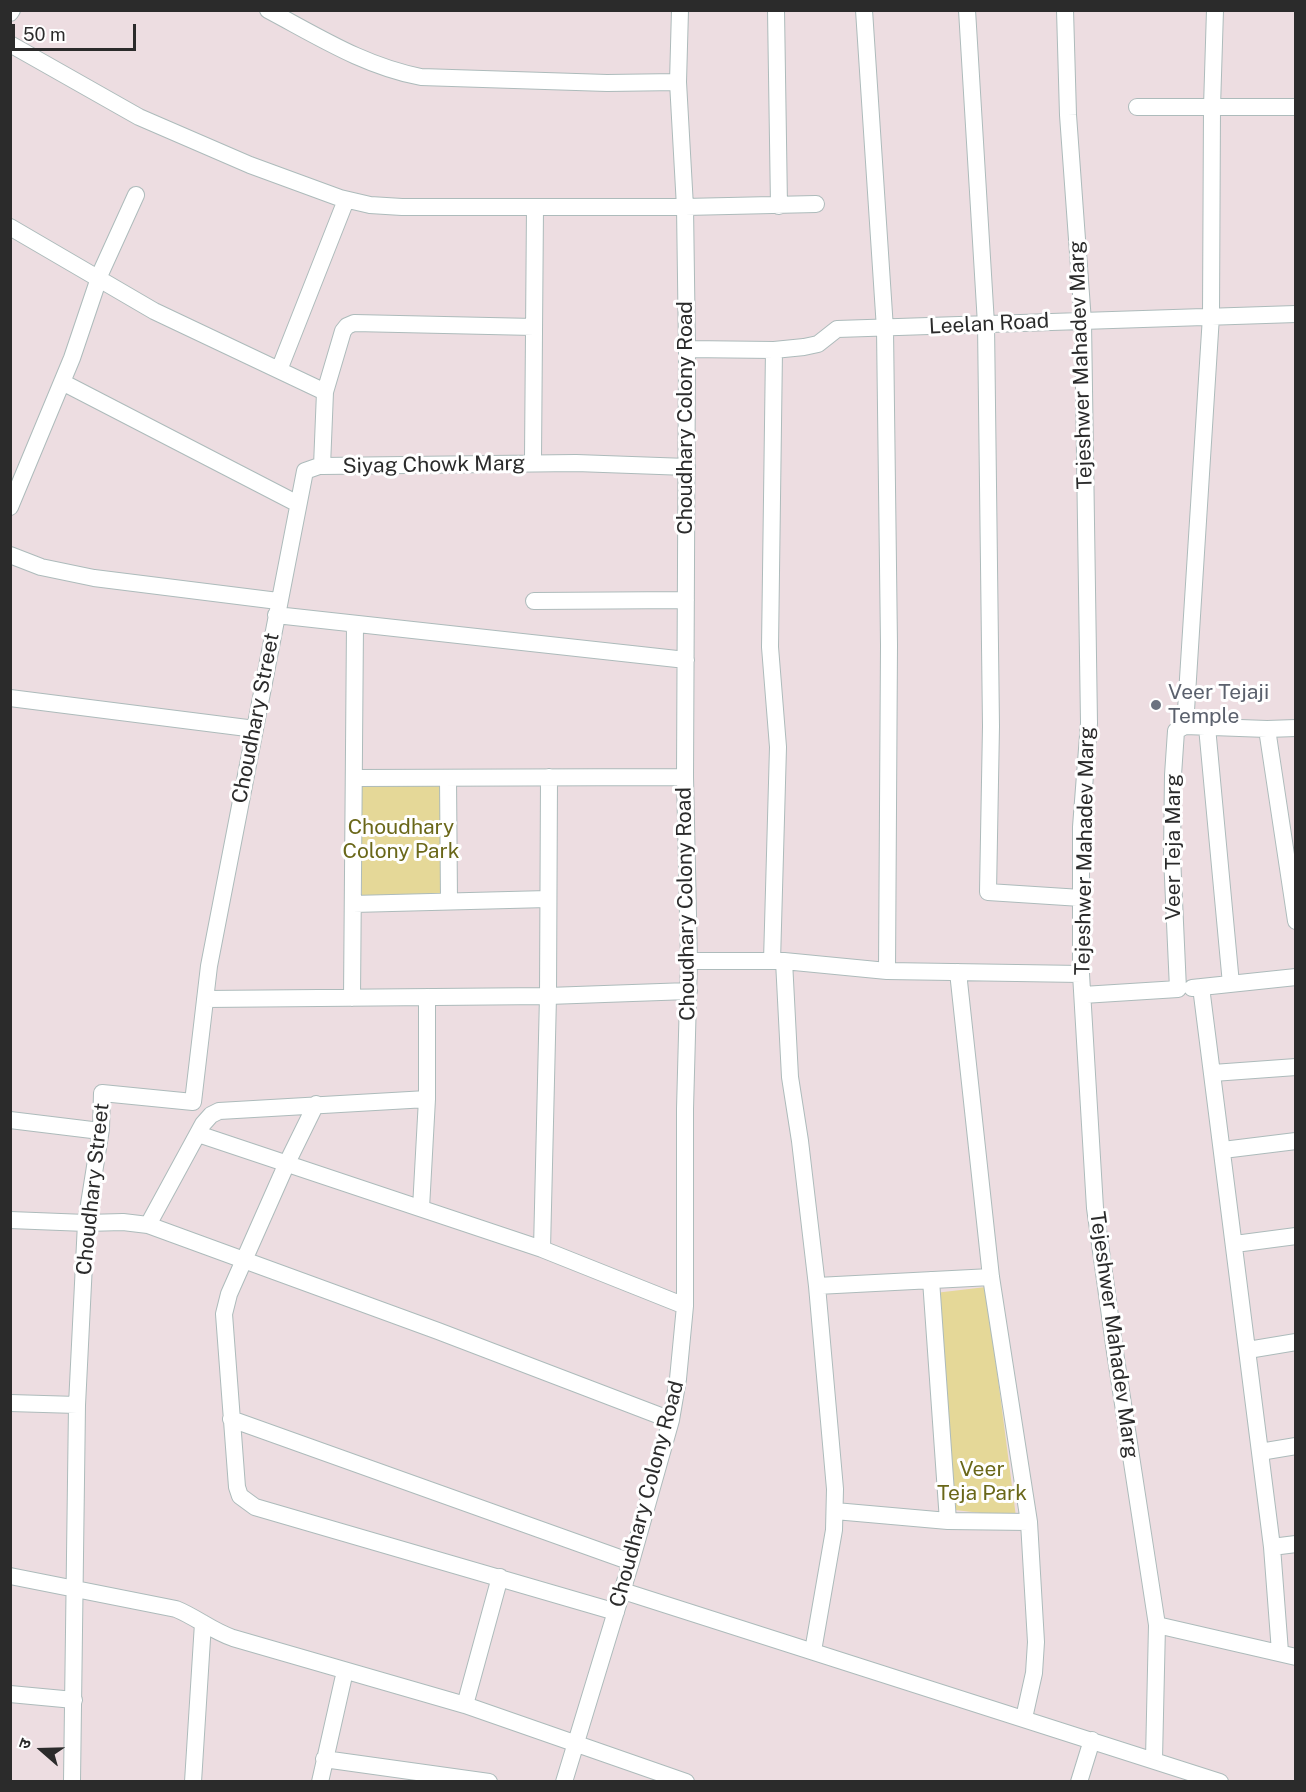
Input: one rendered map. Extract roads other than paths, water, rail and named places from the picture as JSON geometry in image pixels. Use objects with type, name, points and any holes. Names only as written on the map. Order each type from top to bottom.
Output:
[{"type":"street","points":[[268,10],[368,62],[394,72],[421,77],[596,83],[678,82]]},
{"type":"street","name":"Choudhary Colony Road","points":[[564,1782],[632,1562],[671,1420],[678,1379],[685,1306],[685,1109],[689,991],[685,777],[687,350],[685,207],[678,82],[680,10]]},
{"type":"street","points":[[776,10],[779,206]]},
{"type":"street","points":[[864,10],[885,329],[889,645],[887,971]]},
{"type":"street","points":[[967,10],[986,324],[991,726],[988,892],[1081,898]]},
{"type":"street","name":"Tejeshwer Mahadev Marg","points":[[1065,10],[1068,115],[1083,320],[1089,723],[1081,827],[1081,974],[1095,1208],[1157,1625],[1154,1759]]},
{"type":"street","points":[[1215,10],[1211,316],[1185,726],[1296,728]]},
{"type":"street","points":[[10,44],[139,117],[250,165],[346,200],[370,205],[685,207],[816,204]]},
{"type":"street","points":[[1137,107],[1296,107]]},
{"type":"street","points":[[10,507],[62,382],[99,279],[136,195]]},
{"type":"street","points":[[279,370],[346,200]]},
{"type":"street","points":[[533,458],[535,207]]},
{"type":"street","points":[[10,227],[154,311],[325,392]]},
{"type":"street","name":"Leelan Road","points":[[687,350],[774,350],[818,344],[837,329],[1296,314]]},
{"type":"street","name":"Siyag Chowk Marg","points":[[534,327],[354,323],[343,331],[325,392],[322,465],[576,463],[687,467]]},
{"type":"street","points":[[774,350],[770,647],[778,747],[778,961],[790,1077],[817,1286],[835,1489],[834,1530],[813,1651]]},
{"type":"street","points":[[62,382],[298,504]]},
{"type":"street","name":"Choudhary Street","points":[[72,1782],[77,1405],[86,1223],[101,1129],[102,1093],[193,1102],[209,966],[298,504],[305,471],[322,465]]},
{"type":"street","points":[[10,555],[41,567],[75,575],[277,608],[356,624],[686,660]]},
{"type":"street","points":[[534,601],[686,600]]},
{"type":"street","points":[[352,998],[356,624]]},
{"type":"street","points":[[10,698],[255,729]]},
{"type":"street","name":"Veer Teja Marg","points":[[1178,989],[1172,856],[1173,775],[1176,731],[1185,726]]},
{"type":"street","points":[[1207,728],[1231,984]]},
{"type":"street","points":[[1268,729],[1296,921]]},
{"type":"street","points":[[542,1249],[548,996],[549,777]]},
{"type":"street","points":[[354,778],[685,777]]},
{"type":"street","points":[[448,778],[449,901]]},
{"type":"street","points":[[353,904],[548,899]]},
{"type":"street","points":[[689,961],[778,961],[887,971],[1081,974]]},
{"type":"street","points":[[958,972],[991,1276],[1029,1522],[1036,1642],[1034,1673],[1024,1718]]},
{"type":"street","points":[[1083,995],[1202,987],[1296,977]]},
{"type":"street","points":[[1157,1625],[1288,1655],[1272,1547],[1202,987]]},
{"type":"street","points":[[205,999],[548,996],[689,991]]},
{"type":"street","points":[[421,1208],[427,1099],[427,997]]},
{"type":"street","points":[[1213,1073],[1296,1067]]},
{"type":"street","points":[[148,1225],[198,1134],[211,1116],[219,1111],[427,1099]]},
{"type":"street","points":[[316,1104],[244,1261],[224,1314],[231,1419],[237,1486],[240,1496],[247,1503],[266,1510],[616,1612]]},
{"type":"street","points":[[10,1120],[92,1130],[101,1129]]},
{"type":"street","points":[[198,1134],[542,1249],[685,1306]]},
{"type":"street","points":[[1222,1150],[1296,1141]]},
{"type":"street","points":[[10,1220],[123,1222],[148,1225],[438,1331],[671,1420]]},
{"type":"street","points":[[1235,1244],[1296,1236]]},
{"type":"street","points":[[817,1286],[991,1276]]},
{"type":"street","points":[[931,1280],[948,1521]]},
{"type":"street","points":[[1248,1350],[1296,1342]]},
{"type":"street","points":[[10,1402],[77,1405]]},
{"type":"street","points":[[231,1419],[632,1562]]},
{"type":"street","points":[[1260,1452],[1296,1446]]},
{"type":"street","points":[[835,1511],[948,1521],[1029,1522]]},
{"type":"street","points":[[1272,1547],[1296,1544]]},
{"type":"street","points":[[10,1576],[176,1609],[219,1633],[233,1638],[465,1705],[686,1782]]},
{"type":"street","points":[[465,1705],[500,1577]]},
{"type":"street","points":[[623,1592],[1154,1759],[1220,1782]]},
{"type":"street","points":[[192,1782],[203,1623]]},
{"type":"street","points":[[320,1782],[345,1671]]},
{"type":"street","points":[[10,1694],[74,1700]]},
{"type":"street","points":[[1079,1782],[1092,1740]]},
{"type":"street","points":[[324,1759],[489,1782]]},
{"type":"place","name":"Veer Tejaji Temple","points":[[1156,705]]},
{"type":"park label","name":"Choudhary Colony Park","points":[[401,840]]},
{"type":"park label","name":"Veer Teja Park","points":[[982,1482]]}]
